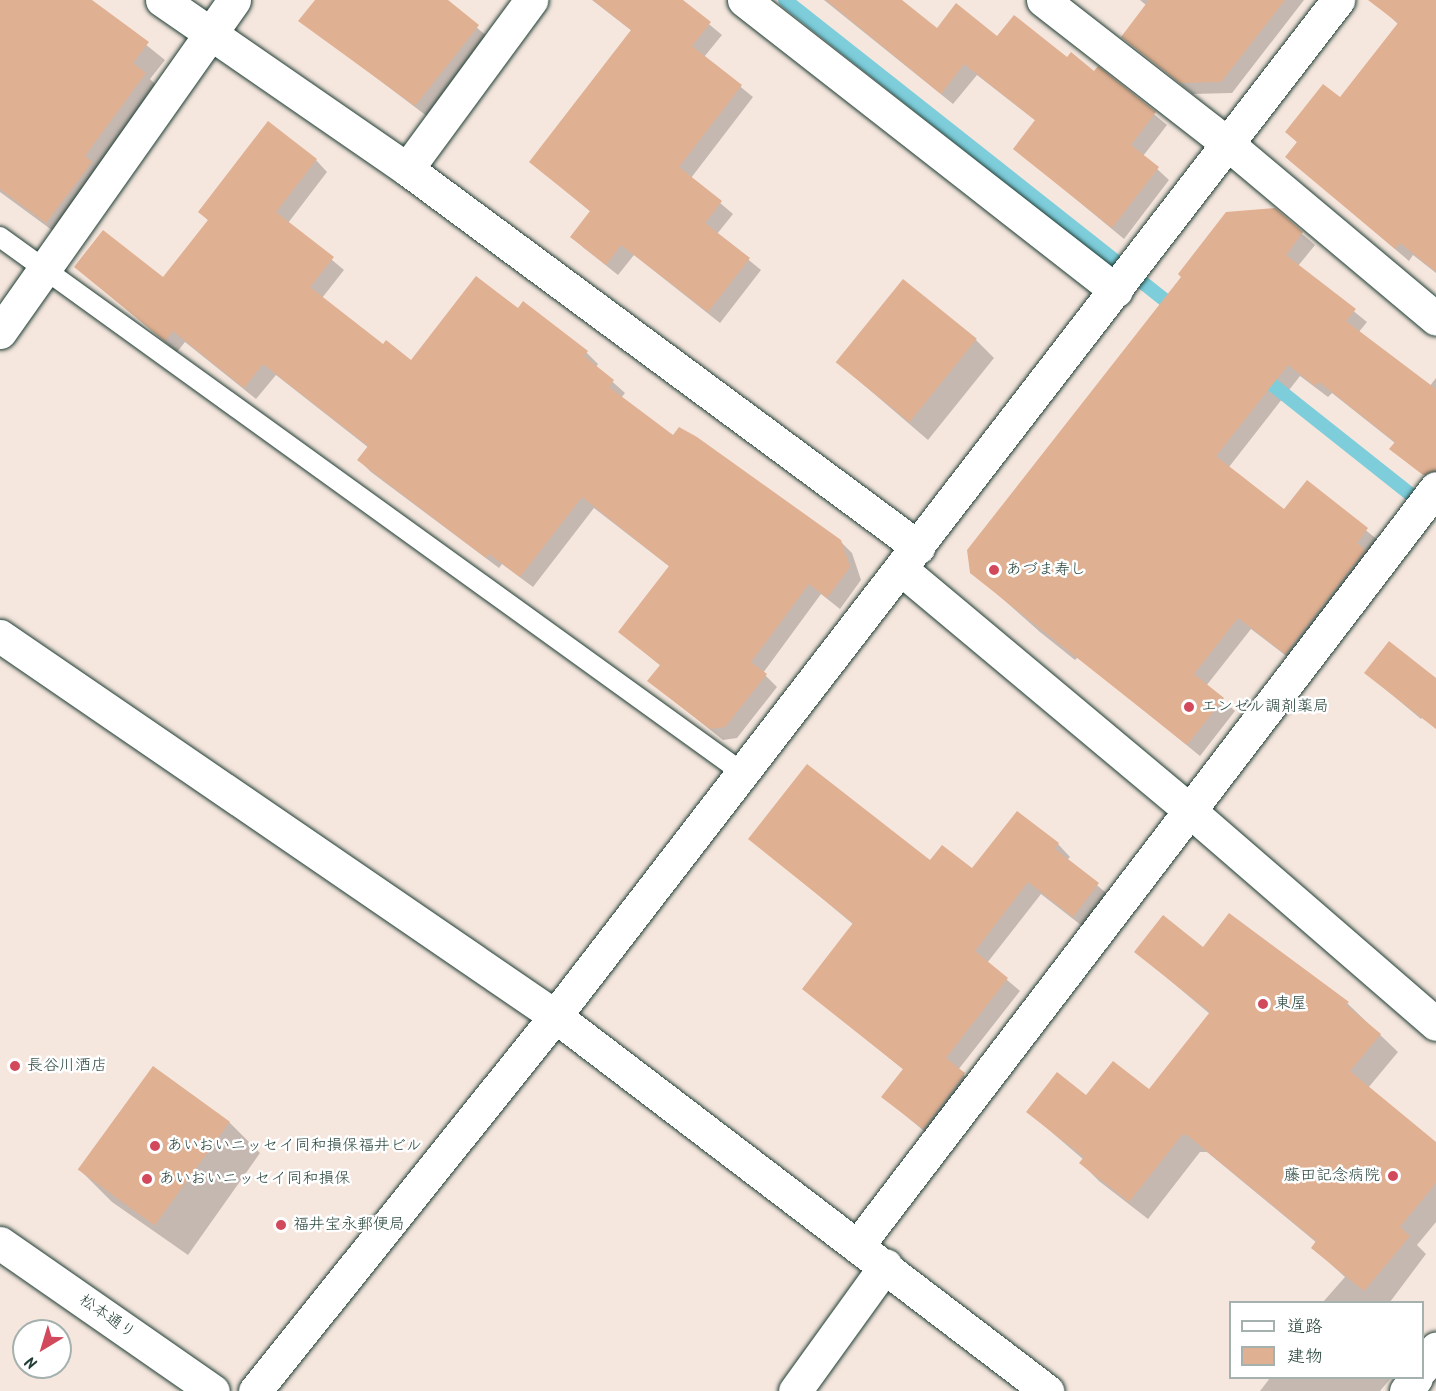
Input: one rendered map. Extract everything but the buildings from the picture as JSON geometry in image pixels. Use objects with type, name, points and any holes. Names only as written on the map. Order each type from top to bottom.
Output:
[{"type":"street","points":[[162,0],[408,169],[909,558],[1190,810],[1436,1024]]},
{"type":"street","points":[[0,332],[234,0]]},
{"type":"street","points":[[408,169],[531,0]]},
{"type":"street","points":[[744,0],[1128,275]]},
{"type":"street","points":[[1044,0],[1229,145],[1436,320]]},
{"type":"street","points":[[255,1391],[555,1016],[1229,145],[1338,0]]},
{"type":"street","points":[[858,1245],[1434,490]]},
{"type":"street","points":[[0,636],[555,1016],[886,1265],[1047,1391]]},
{"type":"street","name":"松本通り","points":[[0,1243],[213,1391]]},
{"type":"street","points":[[795,1391],[886,1265]]},
{"type":"street","points":[[1424,1365],[1436,1349]]},
{"type":"lane","points":[[0,237],[743,773]]},
{"type":"waterway","points":[[785,0],[1176,309]]},
{"type":"waterway","points":[[1260,375],[1423,504]]},
{"type":"place","name":"あづま寿し","points":[[994,570]]},
{"type":"place","name":"エンゼル調剤薬局","points":[[1189,707]]},
{"type":"place","name":"東屋","points":[[1263,1004]]},
{"type":"place","name":"長谷川酒店","points":[[15,1066]]},
{"type":"place","name":"あいおいニッセイ同和損保福井ビル","points":[[155,1146]]},
{"type":"place","name":"藤田記念病院","points":[[1393,1176]]},
{"type":"place","name":"あいおいニッセイ同和損保","points":[[147,1179]]},
{"type":"place","name":"福井宝永郵便局","points":[[281,1225]]}]
